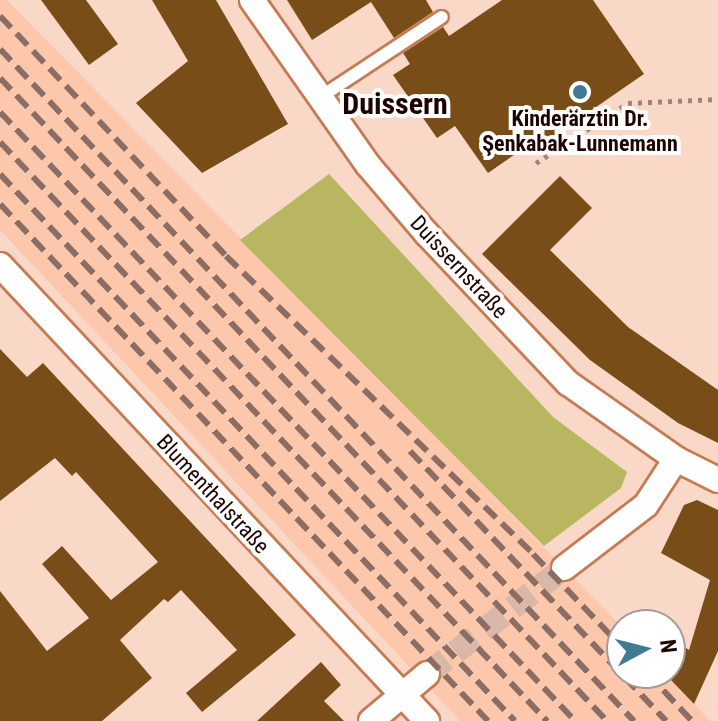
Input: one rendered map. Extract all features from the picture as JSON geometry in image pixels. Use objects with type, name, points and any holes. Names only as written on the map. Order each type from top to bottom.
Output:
[{"type":"street","name":"Duissernstraße","points":[[252,0],[368,165],[427,234],[568,383],[676,459],[718,480]]},
{"type":"street","name":"Blumenthalstraße","points":[[0,265],[427,721]]},
{"type":"street","points":[[564,568],[646,505],[676,459]]},
{"type":"street","points":[[371,721],[427,674]]},
{"type":"lane","points":[[319,98],[442,17]]},
{"type":"path","points":[[536,163],[628,103],[718,99]]},
{"type":"shaded area","points":[[0,0],[7,0],[606,611],[606,689],[680,689],[710,721],[460,721],[0,230]]},
{"type":"shaded area","points":[[329,174],[553,417],[627,472],[621,488],[544,546],[240,240]]},
{"type":"building","points":[[41,0],[86,0],[118,44],[89,65]]},
{"type":"building","points":[[152,0],[216,0],[288,124],[202,173],[136,103],[188,61]]},
{"type":"building","points":[[287,0],[426,0],[433,12],[394,38],[371,2],[312,40]]},
{"type":"building","points":[[502,0],[593,0],[644,74],[541,145],[537,139],[488,173],[455,126],[437,138],[393,75],[410,64],[403,53],[443,27],[449,36]]},
{"type":"building","points":[[560,176],[592,208],[550,250],[628,327],[718,390],[718,443],[678,423],[590,360],[482,254]]},
{"type":"building","points":[[0,349],[27,377],[43,363],[296,635],[202,712],[186,693],[237,650],[181,590],[168,602],[164,599],[120,640],[152,678],[102,721],[0,721],[0,591],[47,651],[89,618],[42,564],[62,546],[111,600],[158,562],[76,472],[72,476],[55,458],[0,501]]},
{"type":"building","points":[[697,500],[718,510],[718,651],[694,704],[680,689],[686,689],[686,648],[689,650],[710,580],[661,553],[684,505]]},
{"type":"building","points":[[321,662],[341,685],[324,701],[344,721],[257,721]]},
{"type":"tunnel","points":[[427,674],[564,568]]},
{"type":"railway","points":[[0,16],[226,256],[533,554],[606,630]]},
{"type":"railway","points":[[0,49],[634,721]]},
{"type":"railway","points":[[0,78],[607,721]]},
{"type":"railway","points":[[0,112],[575,721]]},
{"type":"railway","points":[[0,142],[547,721]]},
{"type":"railway","points":[[0,174],[515,721]]},
{"type":"railway","points":[[0,204],[488,721]]},
{"type":"railway","points":[[410,451],[666,721]]},
{"type":"railway","points":[[662,689],[692,721]]},
{"type":"place","name":"Kinderärztin Dr. Şenkabak-Lunnemann","points":[[580,92]]},
{"type":"district","name":"Duissern","points":[[395,104]]}]
